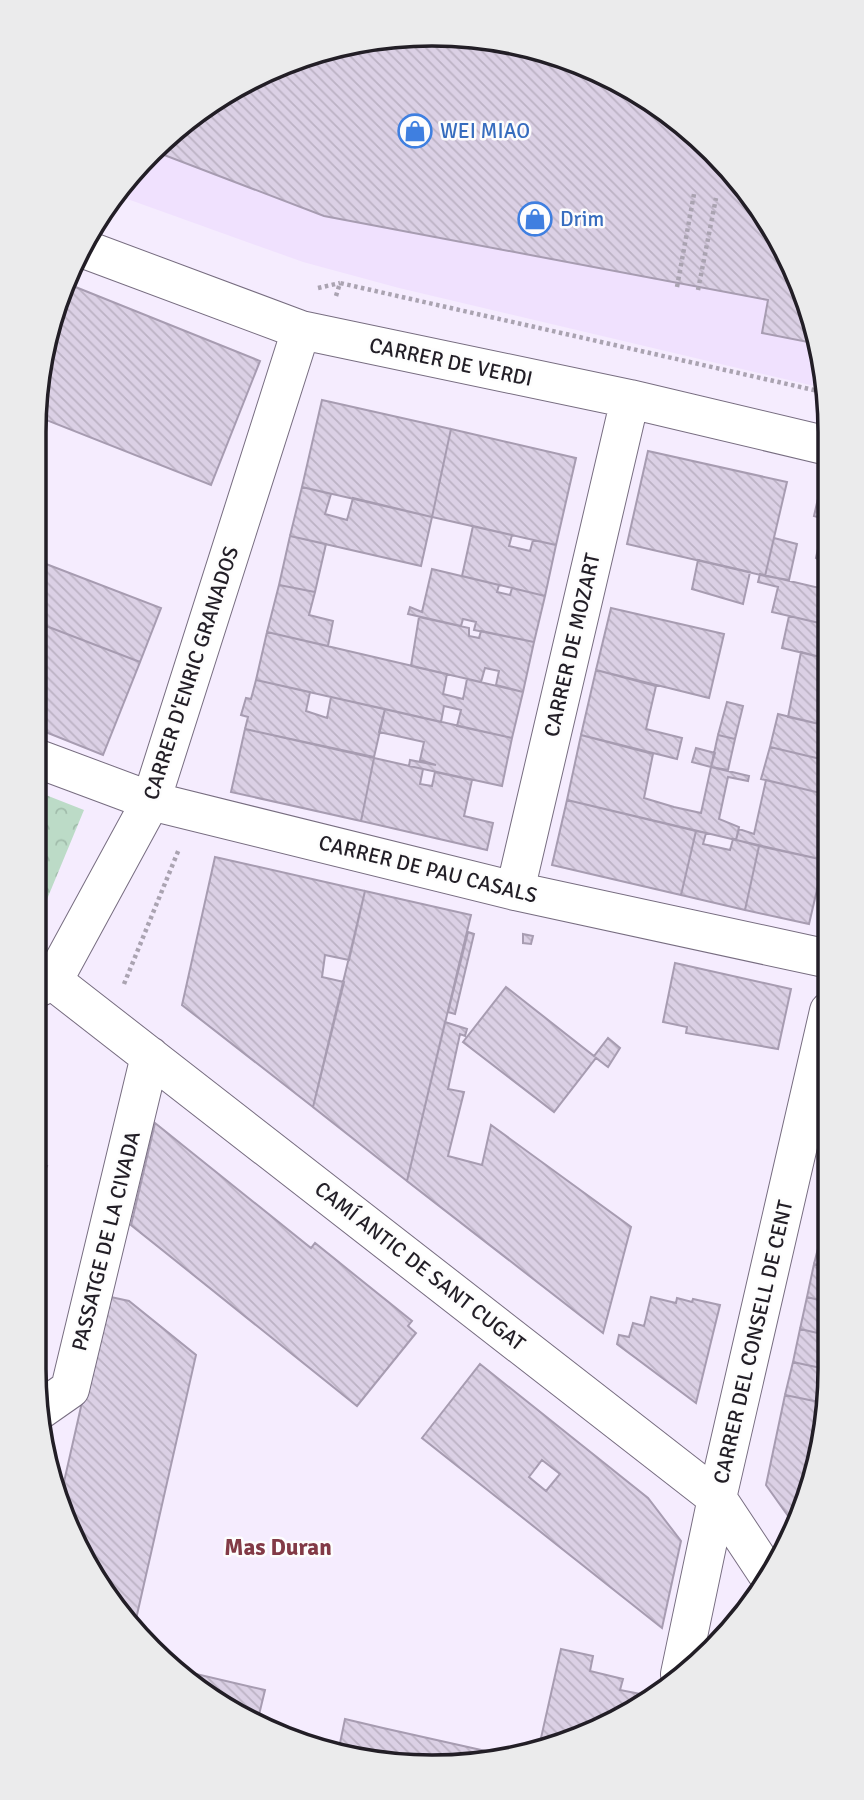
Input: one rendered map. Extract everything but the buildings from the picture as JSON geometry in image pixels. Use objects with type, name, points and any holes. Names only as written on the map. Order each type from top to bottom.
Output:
[{"type":"street","name":"CARRER DE VERDI","points":[[90,251],[312,332],[630,399],[818,444]]},
{"type":"street","name":"CARRER D'ENRIC GRANADOS","points":[[46,980],[150,801],[312,332]]},
{"type":"street","name":"CARRER DE MOZART","points":[[515,891],[630,399]]},
{"type":"street","name":"CARRER DE PAU CASALS","points":[[46,762],[150,801],[515,891],[818,957]]},
{"type":"street","name":"CAMÍ ANTIC DE SANT CUGAT","points":[[46,987],[108,1023],[717,1498],[763,1567]]},
{"type":"street","name":"PASSATGE DE LA CIVADA","points":[[47,1405],[70,1389],[150,1056]]},
{"type":"street","name":"CARRER DEL CONSELL DE CENT","points":[[682,1663],[717,1498],[818,1063]]},
{"type":"path","points":[[677,287],[694,194]]},
{"type":"path","points":[[698,290],[716,198]]},
{"type":"path","points":[[312,332],[340,283],[816,391]]},
{"type":"path","points":[[108,1023],[181,846]]},
{"type":"shaded area","points":[[407,46],[457,46],[532,59],[580,75],[625,97],[687,141],[723,177],[753,217],[779,261],[805,332],[816,386],[399,288],[303,262],[124,198],[141,177],[197,125],[261,85],[308,66],[357,53]]},
{"type":"green space","points":[[46,795],[84,810],[46,902]]},
{"type":"place","name":"WEI MIAO","points":[[415,131]]},
{"type":"place","name":"Drim","points":[[535,219]]},
{"type":"district","name":"Mas Duran","points":[[278,1547]]}]
